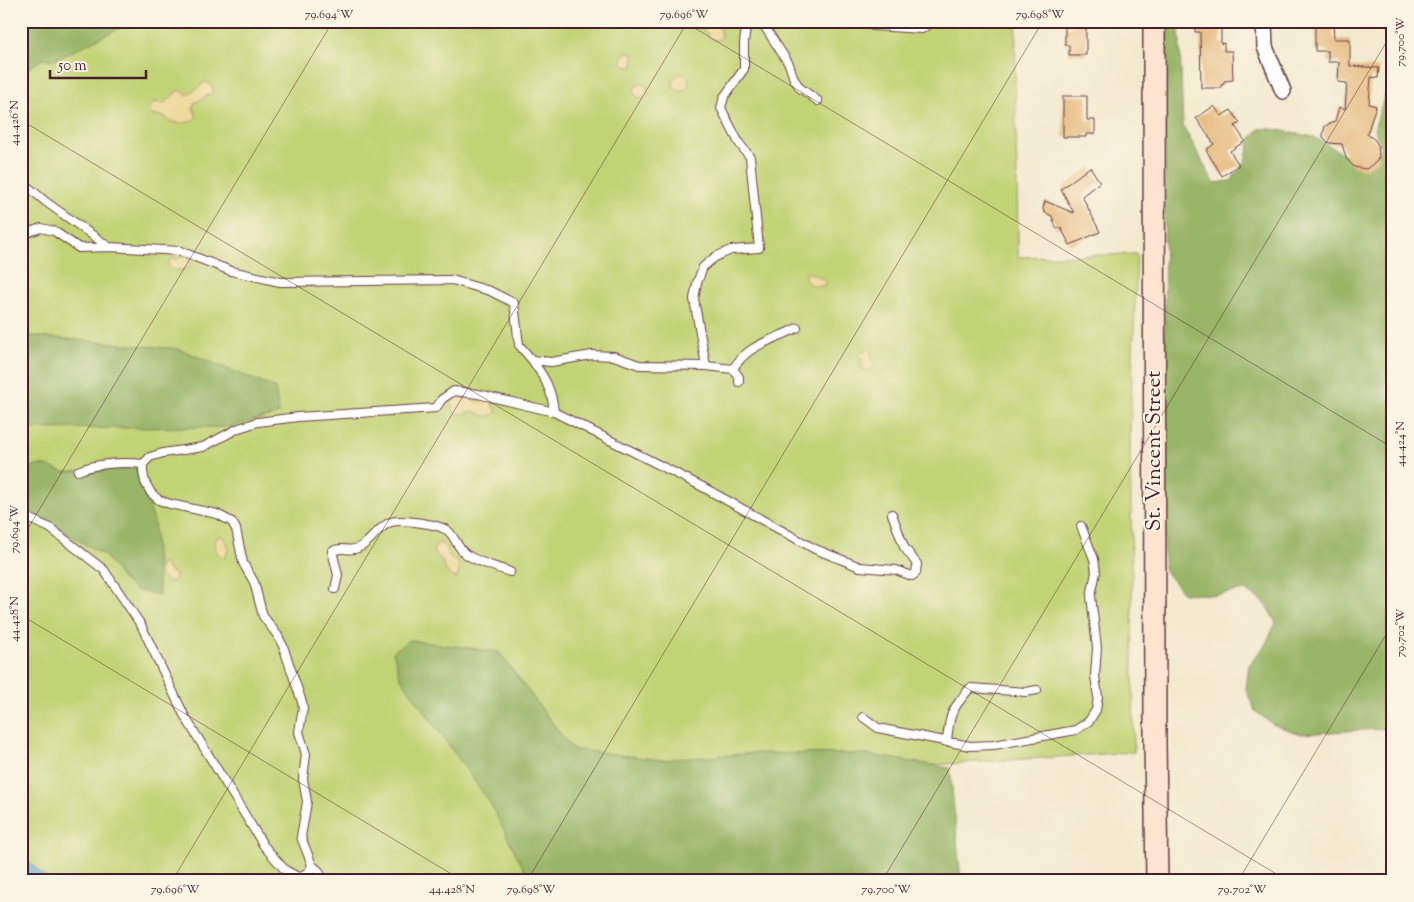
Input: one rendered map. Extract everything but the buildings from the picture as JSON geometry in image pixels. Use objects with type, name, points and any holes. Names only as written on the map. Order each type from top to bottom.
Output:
[{"type":"main road","name":"St. Vincent Street","points":[[1154,21],[1155,743],[1157,881]]},
{"type":"street","points":[[1264,21],[1265,47],[1283,91]]},
{"type":"lane","points":[[706,366],[694,299],[696,283],[703,267],[716,257],[731,250],[759,248],[750,157],[739,143],[721,108],[724,97],[744,69],[744,42],[747,21]]},
{"type":"lane","points":[[761,21],[790,64],[794,79],[800,88],[818,101]]},
{"type":"lane","points":[[863,21],[873,26],[922,29],[933,21]]},
{"type":"lane","points":[[21,181],[46,202],[109,247]]},
{"type":"lane","points":[[21,235],[41,228],[54,231],[79,248],[109,247],[180,252],[231,271],[280,282],[452,280],[490,292],[514,303],[519,345],[544,377],[552,395],[554,412]]},
{"type":"lane","points":[[733,369],[747,351],[797,328]]},
{"type":"lane","points":[[532,360],[551,362],[592,355],[614,356],[638,364],[706,366],[733,369],[739,376],[739,382]]},
{"type":"lane","points":[[78,471],[120,463],[144,464],[150,458],[163,453],[204,448],[239,428],[258,422],[298,416],[436,408],[442,399],[454,391],[478,394],[554,412],[699,485],[815,549],[860,567],[896,570],[912,576],[916,573],[917,564],[904,548],[892,514]]},
{"type":"lane","points":[[144,464],[146,482],[151,493],[159,500],[217,514],[232,522],[236,529],[243,563],[254,582],[263,616],[283,646],[302,702],[303,708],[299,732],[306,754],[303,779],[307,802],[301,837],[312,865],[319,871],[323,881]]},
{"type":"lane","points":[[21,515],[50,528],[104,570],[141,625],[184,715],[264,846],[284,870],[303,880],[312,865]]},
{"type":"lane","points":[[335,589],[338,575],[332,551],[338,548],[355,550],[367,543],[391,522],[404,521],[433,526],[448,531],[465,554],[510,572]]},
{"type":"lane","points":[[863,717],[878,728],[970,746],[994,745],[1076,730],[1089,721],[1096,710],[1098,698],[1095,676],[1097,648],[1092,596],[1096,572],[1094,559],[1081,526]]},
{"type":"lane","points":[[947,742],[948,727],[953,708],[970,688],[1026,692],[1037,690]]},
{"type":"green space","points":[[21,21],[1016,21],[1018,257],[1137,254],[1130,432],[1134,752],[574,788],[582,881],[21,881]]},
{"type":"green space","points":[[21,21],[133,21],[55,60],[42,59],[21,71]]},
{"type":"green space","points":[[1165,21],[1179,21],[1183,126],[1214,183],[1231,181],[1245,161],[1251,138],[1259,129],[1272,129],[1314,137],[1345,155],[1378,157],[1381,146],[1374,129],[1385,95],[1393,94],[1393,728],[1300,734],[1272,724],[1255,711],[1246,689],[1249,665],[1265,645],[1276,623],[1265,603],[1245,590],[1215,595],[1183,593],[1164,570]]},
{"type":"green space","points":[[21,335],[179,349],[275,388],[279,414],[229,427],[21,429]]},
{"type":"green space","points":[[43,465],[63,472],[136,468],[154,521],[159,595],[135,590],[123,580],[105,556],[21,506],[21,468]]},
{"type":"green space","points":[[409,640],[499,652],[572,749],[662,760],[755,753],[864,754],[950,768],[961,881],[530,881],[490,803],[400,677],[393,652]]},
{"type":"sand","points":[[686,21],[709,21],[720,29],[721,37],[719,40],[711,39],[704,30]]},
{"type":"sand","points":[[626,51],[634,56],[633,66],[624,65],[621,61]]},
{"type":"sand","points":[[681,74],[687,76],[689,82],[687,88],[681,90],[675,88],[673,82],[675,76]]},
{"type":"sand","points":[[205,82],[213,88],[212,93],[194,103],[193,108],[197,117],[194,119],[184,123],[177,123],[163,116],[151,115],[150,106],[154,102],[164,103],[179,90],[188,95]]},
{"type":"sand","points":[[638,84],[644,84],[648,91],[644,98],[638,98],[634,94],[634,88]]},
{"type":"sand","points":[[182,256],[190,261],[190,266],[178,270],[172,269],[168,264],[170,260],[174,258],[178,260]]},
{"type":"sand","points":[[808,272],[825,280],[825,285],[815,286],[809,284],[804,276]]},
{"type":"sand","points":[[868,349],[876,365],[866,371],[861,367],[862,362],[859,353]]},
{"type":"sand","points":[[456,396],[464,399],[468,397],[476,401],[489,400],[493,402],[493,407],[497,410],[488,417],[473,411],[464,414],[454,412],[450,400]]},
{"type":"sand","points":[[221,536],[229,548],[225,557],[217,553],[215,546],[217,537]]},
{"type":"sand","points":[[439,543],[448,551],[450,558],[458,562],[459,574],[456,578],[448,573],[441,559],[433,552],[435,545]]},
{"type":"sand","points":[[164,563],[167,569],[175,575],[173,581],[168,582],[159,573],[160,565]]},
{"type":"water","points":[[21,854],[49,881],[21,881]]}]
